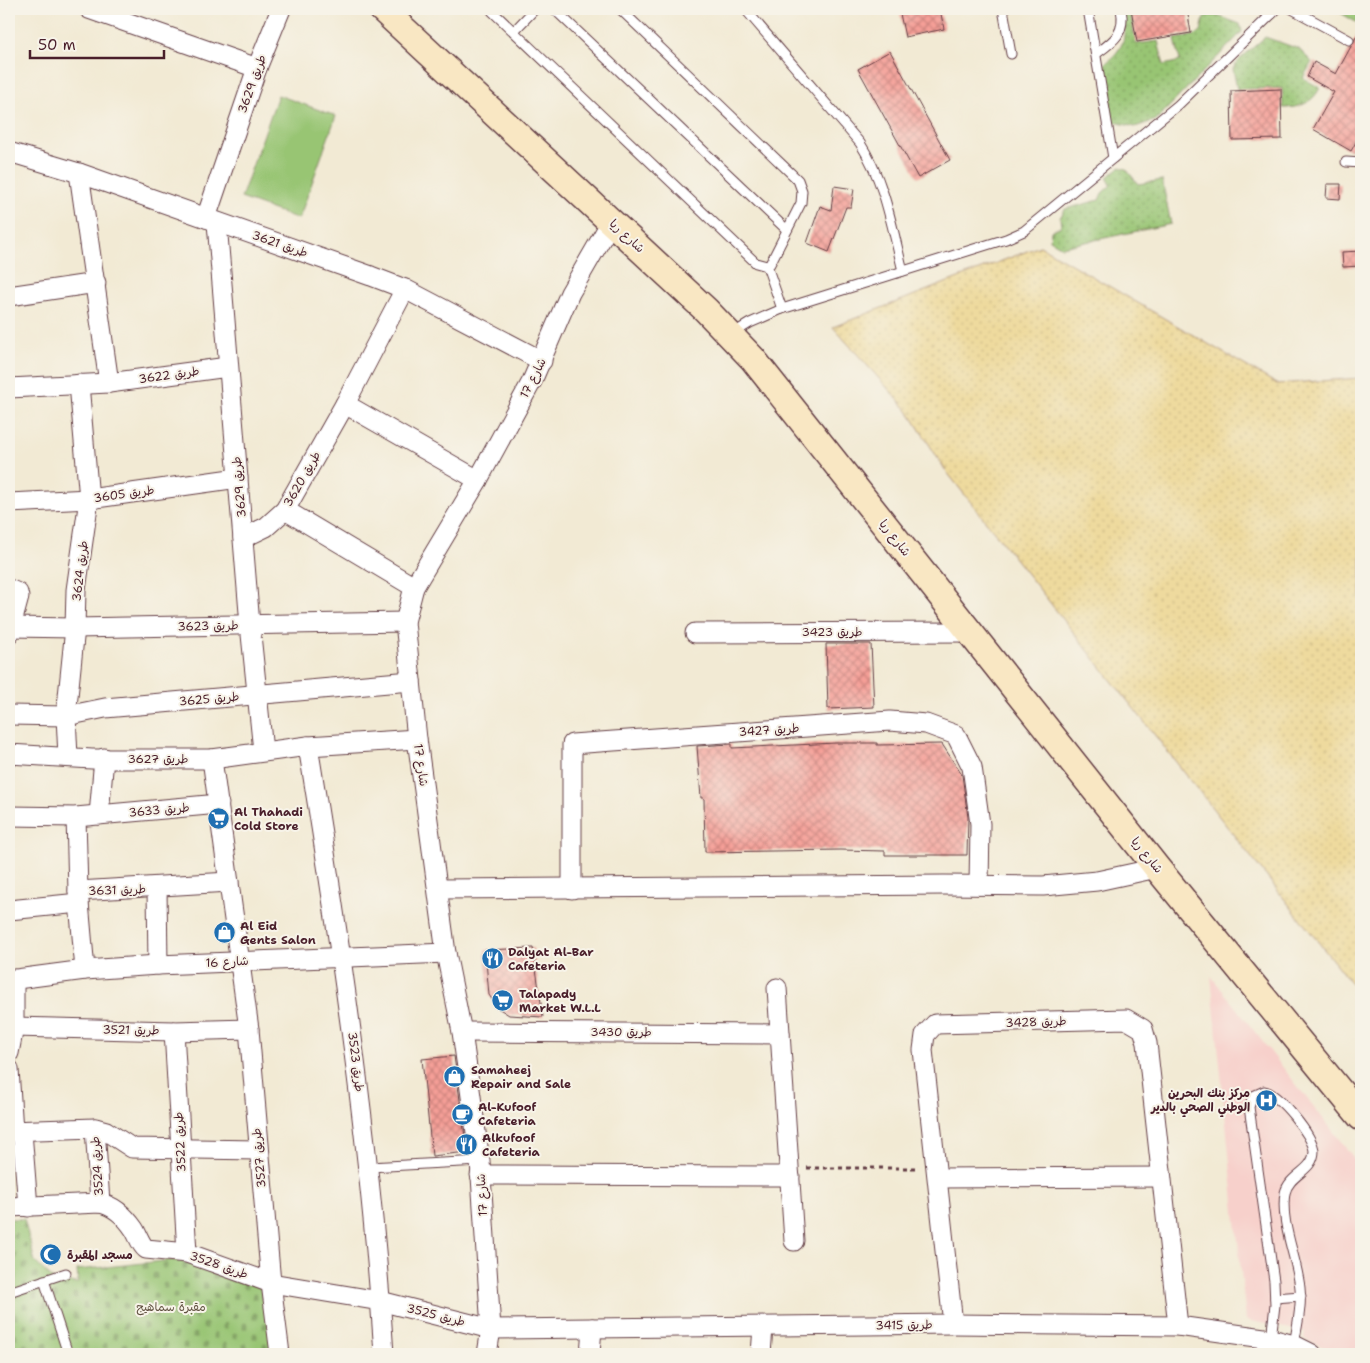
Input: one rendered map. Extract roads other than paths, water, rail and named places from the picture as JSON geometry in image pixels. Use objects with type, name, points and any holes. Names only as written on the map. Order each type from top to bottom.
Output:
[{"type":"main road","name":"شارع ريا","points":[[382,9],[731,335],[774,385],[1156,868],[1360,1116]]},
{"type":"street","points":[[89,9],[257,68]]},
{"type":"street","name":"طريق 3629","points":[[262,751],[228,366],[212,220],[257,68],[281,9]]},
{"type":"street","name":"طريق 3621","points":[[9,152],[79,173],[405,289],[542,361]]},
{"type":"street","points":[[79,173],[109,383]]},
{"type":"street","name":"شارع 17","points":[[487,1354],[491,1329],[480,1168],[462,1032],[446,953],[417,739],[404,622],[414,587],[478,480],[542,361],[570,293],[611,222]]},
{"type":"street","points":[[9,296],[96,283]]},
{"type":"street","name":"طريق 3620","points":[[243,538],[266,527],[285,510],[345,404],[405,289]]},
{"type":"street","name":"طريق 3622","points":[[9,388],[109,383],[228,366]]},
{"type":"street","name":"طريق 3624","points":[[68,757],[66,716],[75,628],[76,590],[89,499],[79,384]]},
{"type":"street","points":[[345,404],[478,480]]},
{"type":"street","name":"طريق 3605","points":[[9,503],[89,499],[238,478]]},
{"type":"street","points":[[285,510],[414,587]]},
{"type":"street","name":"طريق 3623","points":[[13,591],[19,602],[10,630],[404,622]]},
{"type":"street","name":"طريق 3423","points":[[695,633],[969,632]]},
{"type":"street","name":"طريق 3625","points":[[9,715],[66,716],[105,708],[411,681]]},
{"type":"street","name":"طريق 3427","points":[[572,889],[572,744],[890,721],[926,724],[956,735],[972,767],[980,824],[979,885]]},
{"type":"street","name":"طريق 3627","points":[[9,754],[104,758],[212,759],[308,746],[417,739]]},
{"type":"street","points":[[308,746],[342,956]]},
{"type":"street","points":[[99,815],[104,758]]},
{"type":"street","points":[[212,759],[239,962]]},
{"type":"street","name":"طريق 3633","points":[[9,816],[76,817],[219,804]]},
{"type":"street","name":"طريق 3631","points":[[76,817],[78,897],[84,970]]},
{"type":"street","points":[[438,889],[1043,886],[1097,882],[1156,868]]},
{"type":"street","name":"طريق 3631","points":[[9,910],[78,897],[229,882]]},
{"type":"street","name":"طريق 3631","points":[[157,888],[158,965]]},
{"type":"street","name":"شارع 16","points":[[12,980],[84,970],[158,965],[446,953]]},
{"type":"street","name":"طريق 3523","points":[[342,956],[369,1167],[380,1301]]},
{"type":"street","name":"طريق 3527","points":[[239,962],[249,1029],[258,1150],[280,1354]]},
{"type":"street","points":[[9,1053],[14,1027],[12,980]]},
{"type":"street","points":[[777,988],[794,1241]]},
{"type":"street","name":"طريق 3428","points":[[953,1324],[923,1050],[925,1035],[936,1024],[1126,1019],[1143,1028],[1147,1043],[1178,1326]]},
{"type":"street","name":"طريق 3521","points":[[14,1027],[174,1031],[249,1029]]},
{"type":"street","name":"طريق 3522","points":[[174,1031],[187,1253]]},
{"type":"street","name":"طريق 3430","points":[[462,1032],[780,1034]]},
{"type":"street","points":[[9,1069],[15,1131],[28,1207]]},
{"type":"street","name":"طريق 3524","points":[[15,1131],[95,1128],[106,1130],[132,1148],[181,1147],[258,1150]]},
{"type":"street","name":"طريق 3524","points":[[95,1128],[100,1203]]},
{"type":"street","points":[[480,1168],[789,1172]]},
{"type":"street","points":[[937,1173],[1161,1177]]},
{"type":"street","points":[[9,1207],[100,1203]]},
{"type":"street","name":"طريق 3528","points":[[100,1203],[118,1210],[134,1228],[146,1249],[187,1253],[271,1283]]},
{"type":"street","name":"طريق 3525","points":[[271,1283],[380,1301],[491,1329]]},
{"type":"street","points":[[380,1301],[384,1354]]},
{"type":"street","name":"طريق 3415","points":[[491,1329],[953,1324],[1178,1326],[1271,1339],[1294,1345],[1312,1354]]},
{"type":"street","points":[[761,1354],[763,1327]]},
{"type":"street","points":[[590,1354],[592,1328]]},
{"type":"lane","points":[[514,31],[535,9]]},
{"type":"lane","points":[[554,9],[787,230]]},
{"type":"lane","points":[[620,9],[798,180],[802,197],[770,264],[767,266]]},
{"type":"lane","points":[[745,9],[860,143],[870,158],[883,191],[904,271]]},
{"type":"lane","points":[[1003,9],[1011,54]]},
{"type":"lane","points":[[1088,9],[1113,158]]},
{"type":"lane","points":[[1096,54],[1119,35],[1122,23],[1121,9]]},
{"type":"lane","points":[[1258,9],[1274,11]]},
{"type":"lane","points":[[1292,9],[1350,40]]},
{"type":"lane","points":[[492,11],[756,263],[767,266]]},
{"type":"lane","points":[[731,335],[750,323],[782,309],[1006,239],[1024,231],[1178,105],[1274,11]]},
{"type":"lane","points":[[1346,162],[1361,163]]},
{"type":"lane","points":[[767,266],[782,309]]},
{"type":"lane","points":[[1271,1339],[1275,1298],[1249,1107],[1253,1096],[1264,1090],[1276,1095],[1310,1138],[1314,1151],[1310,1163],[1292,1178],[1285,1194],[1286,1217],[1301,1296],[1294,1345]]},
{"type":"lane","points":[[369,1167],[480,1168]]},
{"type":"lane","points":[[9,1292],[66,1273]]},
{"type":"lane","points":[[44,1280],[68,1354]]},
{"type":"lane","points":[[1275,1298],[1301,1296]]},
{"type":"place","name":"Al Thahadi Cold Store","points":[[218,819]]},
{"type":"place","name":"Al Eid Gents Salon","points":[[224,933]]},
{"type":"place","name":"Dalyat Al-Bar Cafeteria","points":[[492,959]]},
{"type":"place","name":"Talapady Market W.L.L","points":[[503,1001]]},
{"type":"place","name":"Samaheej Repair and Sale","points":[[455,1077]]},
{"type":"place","name":"مركز بنك البحرين الوطني الصحي بالدير","points":[[1266,1100]]},
{"type":"place","name":"Al-Kufoof Cafeteria","points":[[462,1114]]},
{"type":"place","name":"Alkufoof Cafeteria","points":[[466,1145]]},
{"type":"place","name":"مسجد المقبرة","points":[[51,1255]]},
{"type":"park label","name":"مقبرة سماهيج","points":[[171,1307]]}]
